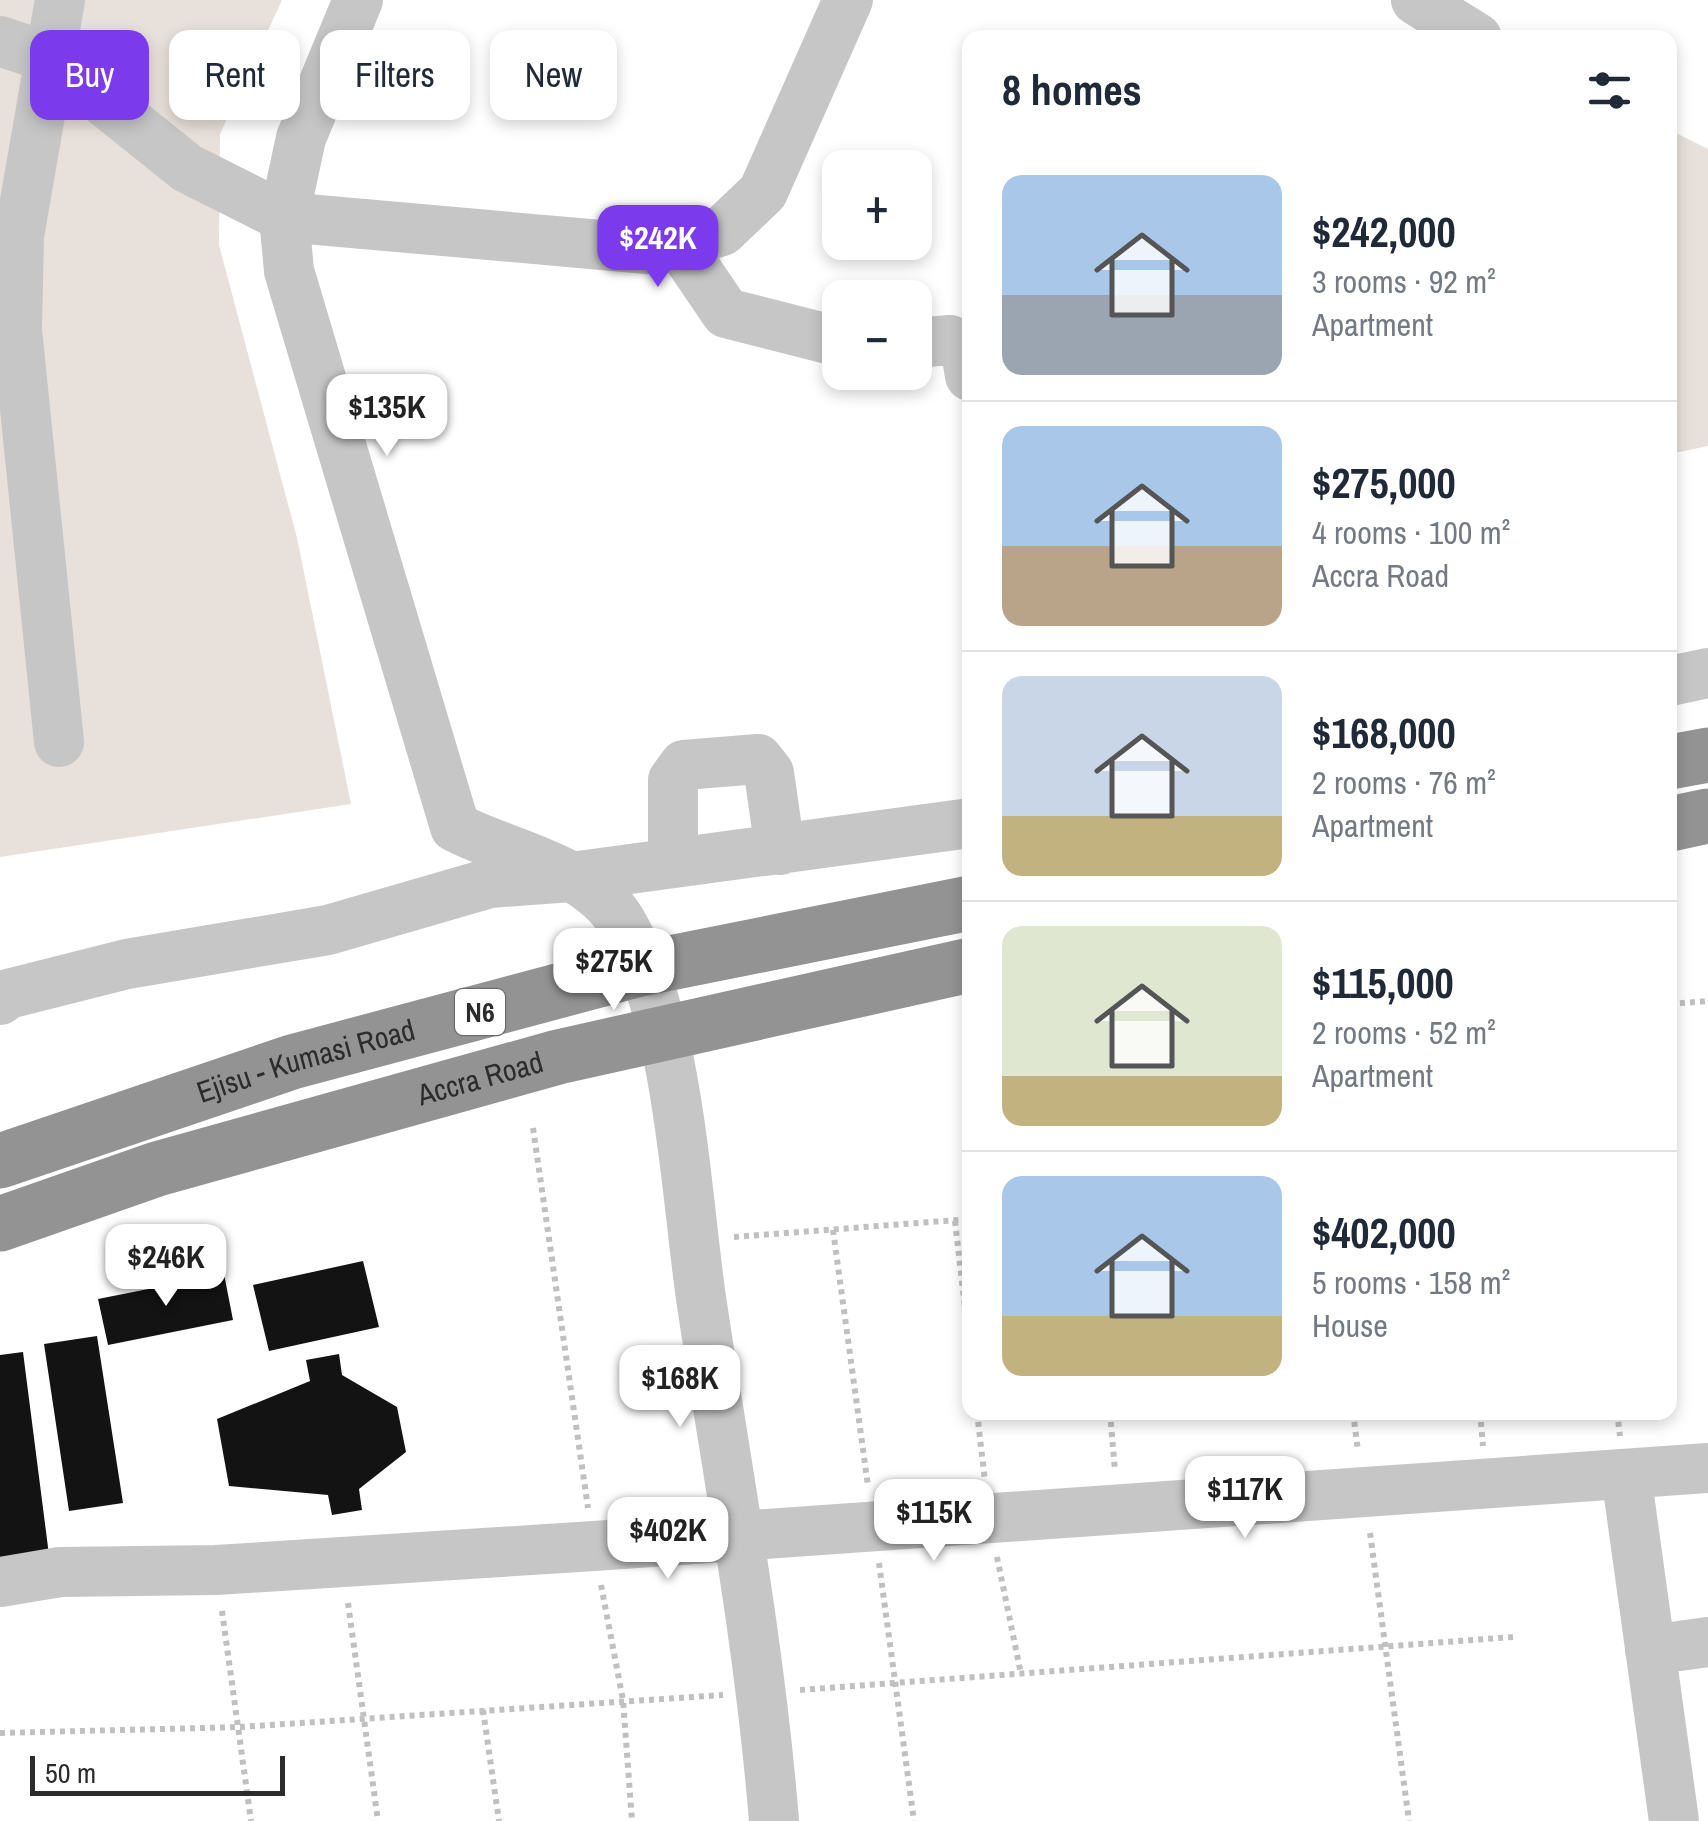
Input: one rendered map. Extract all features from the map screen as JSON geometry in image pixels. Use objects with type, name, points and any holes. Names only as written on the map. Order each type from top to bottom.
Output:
[{"type":"highway","points":[[1677,761],[1708,755]]},
{"type":"highway","points":[[1677,823],[1708,816]]},
{"type":"highway","name":"Ejisu - Kumasi Road","points":[[0,1161],[292,1062],[640,969],[962,905]]},
{"type":"highway","name":"Accra Road","points":[[0,1224],[157,1169],[663,1030],[962,967]]},
{"type":"street","points":[[55,30],[60,0]]},
{"type":"street","points":[[358,0],[301,138],[284,217],[289,271],[454,827],[488,845],[526,853],[571,877],[621,921],[663,1030],[736,1537],[764,1693],[774,1821]]},
{"type":"street","points":[[127,120],[187,168],[284,217],[658,250],[722,230],[763,192],[848,0]]},
{"type":"street","points":[[1416,0],[1465,30]]},
{"type":"street","points":[[0,42],[30,52]]},
{"type":"street","points":[[39,120],[19,236],[18,330],[58,742]]},
{"type":"street","points":[[679,244],[726,313],[822,337]]},
{"type":"street","points":[[932,342],[950,340],[962,348]]},
{"type":"street","points":[[1677,680],[1708,674]]},
{"type":"street","points":[[672,863],[673,780],[684,765],[758,758],[770,773],[780,850]]},
{"type":"street","points":[[0,1000],[8,994],[127,964],[328,930],[490,883],[571,877],[962,824]]},
{"type":"street","points":[[0,1582],[60,1572],[216,1570],[1708,1468]]},
{"type":"street","points":[[1626,1474],[1674,1821]]},
{"type":"street","points":[[1650,1650],[1708,1642]]},
{"type":"path","points":[[1677,1003],[1708,1001]]},
{"type":"path","points":[[534,1128],[594,1546],[623,1700],[632,1821]]},
{"type":"path","points":[[955,1220],[962,1281]]},
{"type":"path","points":[[693,1240],[962,1220]]},
{"type":"path","points":[[1111,1420],[1119,1510]]},
{"type":"path","points":[[1354,1420],[1408,1821]]},
{"type":"path","points":[[342,1562],[378,1821]]},
{"type":"path","points":[[216,1570],[251,1821]]},
{"type":"path","points":[[483,1710],[499,1821]]},
{"type":"shaded area","points":[[0,0],[282,0],[268,30],[169,30],[169,120],[226,120],[220,134],[219,245],[297,538],[351,804],[0,857]]},
{"type":"shaded area","points":[[1677,134],[1708,149],[1708,446],[1677,453]]},
{"type":"building","points":[[363,1261],[379,1327],[269,1351],[253,1285]]},
{"type":"building","points":[[224,1274],[233,1320],[108,1345],[98,1299]]},
{"type":"building","points":[[97,1336],[123,1503],[69,1511],[44,1344]]},
{"type":"building","points":[[23,1352],[49,1555],[0,1562],[0,1355]]},
{"type":"building","points":[[339,1354],[342,1375],[397,1407],[406,1452],[359,1489],[362,1510],[332,1515],[328,1495],[229,1486],[217,1419],[310,1381],[306,1360]]}]
